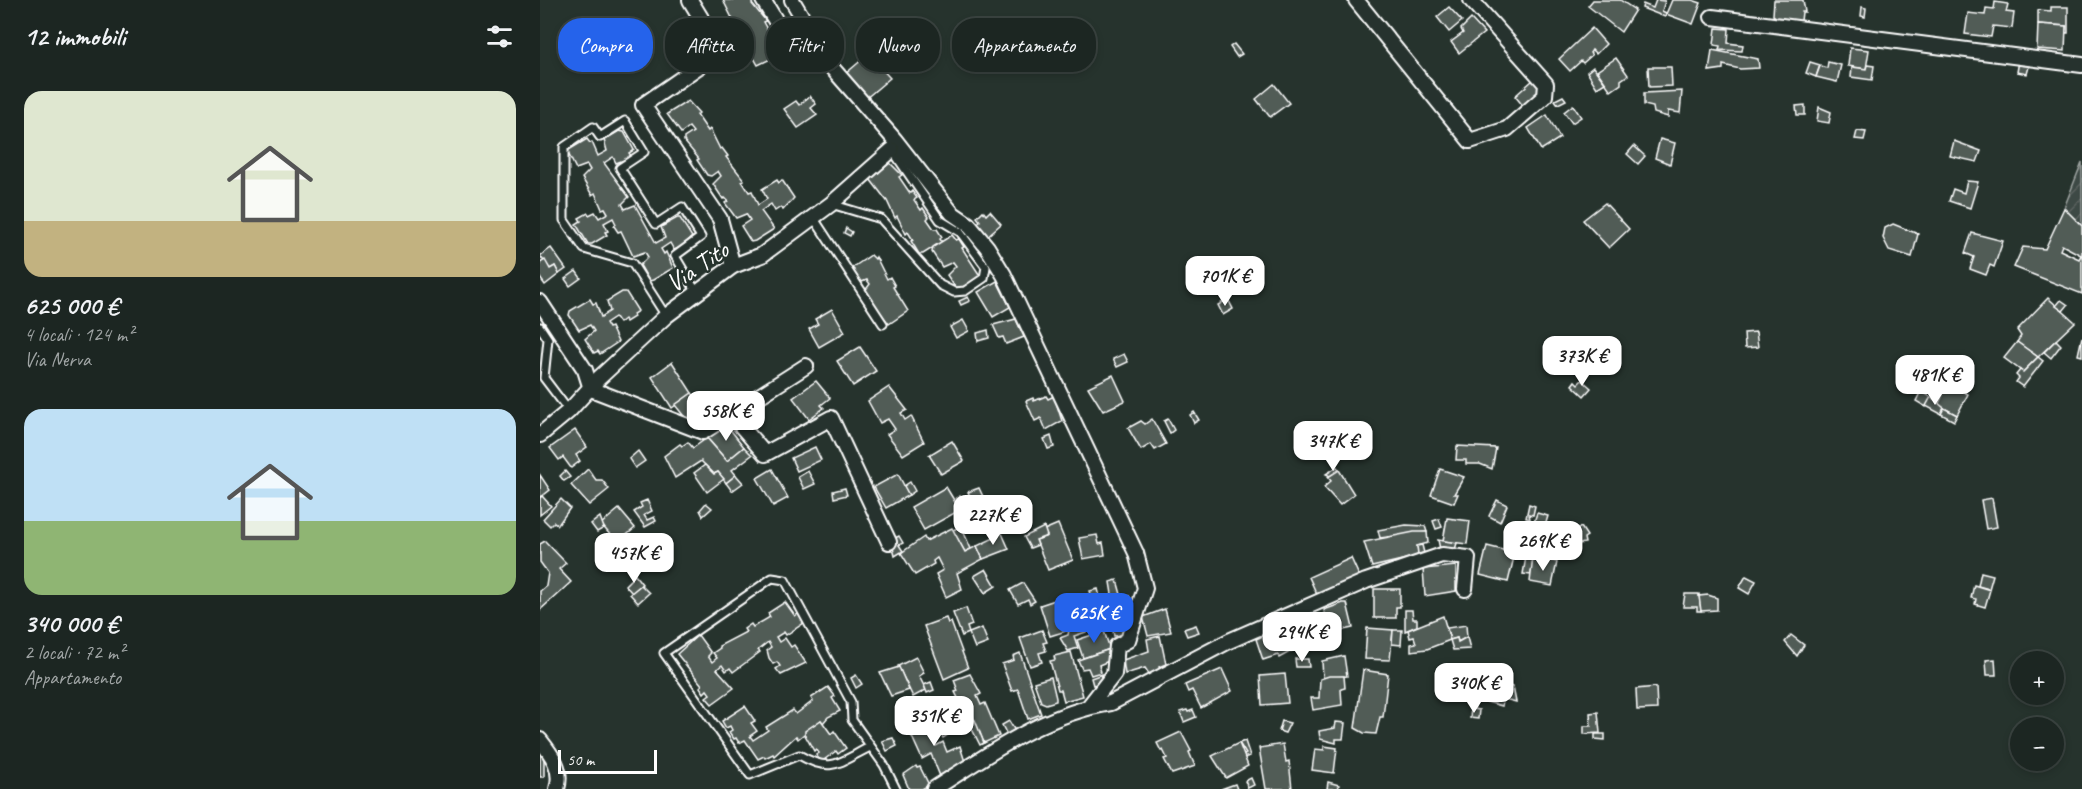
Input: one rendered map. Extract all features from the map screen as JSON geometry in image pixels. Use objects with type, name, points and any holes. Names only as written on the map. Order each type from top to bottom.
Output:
[{"type":"street","points":[[690,0],[721,51],[643,105],[720,219],[733,266]]},
{"type":"street","points":[[763,0],[774,18]]},
{"type":"street","points":[[792,0],[833,69],[895,140],[952,213],[968,224],[987,247],[1004,275],[1064,397],[1136,553],[1145,588],[1128,640],[1117,646],[1114,674],[1089,706]]},
{"type":"street","points":[[1356,0],[1470,141],[1507,129],[1545,96],[1547,90],[1546,84],[1471,0]]},
{"type":"street","points":[[1712,17],[2082,65]]},
{"type":"street","name":"Via Tito","points":[[540,435],[569,411],[599,378],[666,316],[733,266],[762,255],[831,204],[892,150]]},
{"type":"street","points":[[540,302],[585,370],[591,389],[704,432],[806,366]]},
{"type":"street","points":[[730,414],[765,454],[831,418],[889,542]]},
{"type":"street","points":[[934,789],[1020,734],[1089,706],[1111,703],[1229,641],[1366,581],[1442,555],[1468,558],[1465,589]]},
{"type":"street","points":[[540,740],[559,770],[557,789]]},
{"type":"lane","points":[[666,316],[632,263],[584,249],[564,220],[564,147],[593,127],[600,137],[625,122],[644,152],[620,168],[656,224],[682,207],[701,237],[675,256],[697,293]]},
{"type":"lane","points":[[831,204],[881,219],[940,285],[954,292],[965,291],[984,278],[986,267],[960,232],[939,220],[892,150]]},
{"type":"lane","points":[[813,217],[883,324]]},
{"type":"lane","points":[[540,327],[548,339],[542,378],[569,411]]},
{"type":"lane","points":[[870,747],[829,767],[818,766],[799,755],[750,775],[664,654],[772,578],[785,580],[851,702],[852,720],[870,747],[896,789]]},
{"type":"shaded area","points":[[2082,162],[2082,226],[2064,208]]},
{"type":"building","points":[[723,0],[754,0],[752,4],[766,21],[763,22],[766,27],[766,61],[758,65],[754,58],[754,18],[732,18]]},
{"type":"building","points":[[1593,0],[1620,0],[1635,10],[1621,32],[1588,6]]},
{"type":"building","points":[[1656,0],[1665,1],[1662,11],[1666,13],[1665,17],[1642,8],[1643,4],[1653,8]]},
{"type":"building","points":[[1672,0],[1692,0],[1701,3],[1693,24],[1666,14]]},
{"type":"building","points":[[1774,0],[1803,0],[1805,12],[1802,12],[1801,21],[1779,19],[1773,15]]},
{"type":"building","points":[[1995,2],[2008,4],[2006,12],[2014,13],[2012,28],[1993,26],[1991,37],[1965,34],[1968,13],[1985,15],[1986,8],[1994,9]]},
{"type":"building","points":[[1449,7],[1462,21],[1449,32],[1437,17]]},
{"type":"building","points":[[1862,7],[1866,8],[1865,17],[1861,16]]},
{"type":"building","points":[[2051,7],[2068,7],[2068,33],[2065,33],[2066,26],[2038,24],[2038,10],[2051,11]]},
{"type":"building","points":[[1471,19],[1484,33],[1459,53],[1451,42],[1463,33],[1461,29]]},
{"type":"building","points":[[2038,24],[2066,26],[2065,51],[2037,49]]},
{"type":"building","points":[[1592,28],[1606,44],[1596,54],[1592,50],[1590,53],[1592,55],[1570,71],[1559,59]]},
{"type":"building","points":[[1716,28],[1729,29],[1728,43],[1743,45],[1742,51],[1719,50],[1720,46],[1714,45]]},
{"type":"building","points":[[1234,44],[1242,54],[1237,57],[1230,47]]},
{"type":"building","points":[[1850,48],[1869,50],[1866,69],[1848,66]]},
{"type":"building","points":[[1712,50],[1758,59],[1759,68],[1740,69],[1723,65],[1723,69],[1709,71]]},
{"type":"building","points":[[1616,58],[1628,75],[1611,91],[1597,71]]},
{"type":"building","points":[[2019,61],[2030,63],[2027,74],[2017,72]]},
{"type":"building","points":[[1810,62],[1820,65],[1816,77],[1806,73]]},
{"type":"building","points":[[1828,62],[1841,65],[1837,82],[1816,77],[1820,66],[1827,68]]},
{"type":"building","points":[[856,65],[856,72],[885,72],[890,78],[864,100],[844,75]]},
{"type":"building","points":[[1867,65],[1874,66],[1872,80],[1851,77],[1852,67],[1866,69]]},
{"type":"building","points":[[1593,67],[1605,83],[1597,88],[1587,72]]},
{"type":"building","points":[[1648,67],[1671,67],[1672,86],[1649,87]]},
{"type":"building","points":[[1533,80],[1541,90],[1524,107],[1515,96]]},
{"type":"building","points":[[1274,84],[1289,103],[1270,117],[1256,99]]},
{"type":"building","points":[[1682,91],[1680,113],[1668,111],[1668,117],[1654,113],[1653,107],[1644,105],[1644,93]]},
{"type":"building","points":[[810,96],[816,104],[811,108],[817,115],[798,128],[784,109],[796,101],[799,105]]},
{"type":"building","points":[[1563,96],[1566,100],[1558,104],[1555,100]]},
{"type":"building","points":[[688,101],[699,113],[697,115],[708,131],[710,129],[720,149],[722,148],[728,156],[726,157],[744,180],[742,181],[749,192],[752,191],[758,205],[767,199],[762,189],[777,180],[779,183],[782,180],[794,198],[783,210],[781,207],[775,211],[771,204],[761,211],[774,229],[755,241],[751,242],[741,226],[750,220],[746,214],[736,218],[725,203],[728,201],[723,199],[713,184],[721,176],[718,171],[711,176],[707,175],[697,160],[699,159],[684,141],[684,138],[693,132],[689,127],[681,133],[667,114]]},
{"type":"building","points":[[1573,105],[1581,117],[1572,123],[1564,112]]},
{"type":"building","points":[[1805,105],[1805,115],[1797,115],[1796,106]]},
{"type":"building","points":[[1819,107],[1831,112],[1829,123],[1817,121]]},
{"type":"building","points":[[1547,115],[1560,138],[1541,150],[1528,128]]},
{"type":"building","points":[[619,131],[624,132],[634,150],[629,153],[632,157],[616,163],[613,157],[604,163],[629,197],[622,204],[625,209],[635,205],[656,243],[665,238],[661,227],[677,218],[680,218],[692,237],[674,250],[670,243],[661,249],[664,254],[666,252],[673,268],[649,281],[640,265],[648,257],[645,252],[633,256],[621,231],[618,232],[614,226],[616,224],[613,218],[604,223],[608,231],[605,232],[607,235],[592,244],[588,244],[576,224],[581,221],[579,218],[588,213],[589,215],[595,212],[599,218],[608,213],[605,208],[602,209],[595,193],[592,195],[582,178],[590,170],[587,165],[576,169],[567,151],[587,139],[590,143],[592,142],[598,156],[607,151],[604,140]]},
{"type":"building","points":[[1857,131],[1866,132],[1864,140],[1855,139]]},
{"type":"building","points":[[1660,139],[1675,143],[1670,164],[1655,158]]},
{"type":"building","points":[[1954,141],[1981,151],[1977,162],[1950,156]]},
{"type":"building","points":[[1634,146],[1645,156],[1638,164],[1627,154]]},
{"type":"building","points":[[890,163],[902,175],[899,177],[910,193],[912,191],[917,198],[914,200],[921,210],[923,208],[929,217],[927,219],[942,237],[940,239],[942,242],[923,254],[919,254],[908,232],[906,234],[897,216],[895,218],[887,201],[870,179]]},
{"type":"building","points":[[1967,181],[1978,182],[1970,208],[1949,201],[1953,189],[1964,193]]},
{"type":"building","points":[[1605,203],[1629,229],[1609,248],[1583,220]]},
{"type":"building","points":[[2064,208],[2082,226],[2082,294],[2014,267],[2023,247],[2045,249]],"holes":[[[2062,245],[2081,255],[2079,259],[2060,250]]]},
{"type":"building","points":[[983,211],[986,215],[990,211],[1001,224],[985,238],[974,226],[980,221],[977,217]]},
{"type":"building","points":[[1893,224],[1918,234],[1912,257],[1889,250],[1883,238],[1885,228]]},
{"type":"building","points":[[846,228],[852,232],[850,236],[844,233]]},
{"type":"building","points":[[1972,233],[2003,241],[1994,267],[1990,265],[1986,275],[1970,269],[1974,257],[1965,253]]},
{"type":"building","points":[[952,235],[956,240],[959,239],[964,247],[962,248],[981,277],[957,290],[947,275],[956,266],[953,262],[942,267],[932,252],[933,247]]},
{"type":"building","points":[[551,248],[566,269],[559,274],[555,266],[550,269],[540,256]]},
{"type":"building","points":[[871,255],[875,259],[876,257],[887,279],[890,277],[895,286],[893,287],[908,311],[889,324],[864,292],[870,284],[867,280],[859,283],[851,272],[854,270],[852,268]]},
{"type":"building","points":[[545,260],[550,269],[555,266],[559,274],[545,285],[540,278],[540,263]]},
{"type":"building","points":[[576,271],[581,278],[570,286],[565,279]]},
{"type":"building","points":[[997,281],[1010,307],[993,317],[978,292]]},
{"type":"building","points":[[626,292],[638,311],[626,322],[624,319],[619,323],[615,317],[606,323],[609,328],[611,327],[618,342],[600,354],[598,351],[594,353],[585,339],[594,331],[590,325],[579,330],[569,315],[570,311],[590,299],[593,304],[596,303],[601,317],[610,311],[607,301]]},
{"type":"building","points":[[968,297],[970,301],[961,305],[959,301]]},
{"type":"building","points":[[2048,298],[2075,322],[2038,357],[2017,342],[2021,336],[2017,330]]},
{"type":"building","points":[[1228,299],[1233,309],[1223,315],[1218,305]]},
{"type":"building","points":[[2061,300],[2068,305],[2063,311],[2056,306]]},
{"type":"building","points":[[832,309],[845,332],[819,347],[809,329],[818,324],[815,319]]},
{"type":"building","points":[[1016,319],[1024,337],[1006,344],[1003,337],[999,338],[993,325]]},
{"type":"building","points":[[963,320],[969,331],[956,338],[950,327]]},
{"type":"building","points":[[988,330],[989,338],[978,341],[977,333]]},
{"type":"building","points":[[1756,332],[1758,347],[1745,348],[1744,333]]},
{"type":"building","points":[[2082,337],[2082,356],[2078,355]]},
{"type":"building","points":[[2056,340],[2061,345],[2051,358],[2044,352]]},
{"type":"building","points":[[2017,342],[2038,357],[2023,372],[2004,358]]},
{"type":"building","points":[[860,347],[876,371],[853,386],[837,361]]},
{"type":"building","points":[[1124,354],[1128,362],[1117,367],[1113,359]]},
{"type":"building","points":[[2038,357],[2043,361],[2023,387],[2016,382],[2019,378],[2016,375],[2020,370],[2023,372]]},
{"type":"building","points":[[672,362],[692,393],[672,408],[652,377]]},
{"type":"building","points":[[1113,375],[1125,401],[1103,411],[1088,387]]},
{"type":"building","points":[[1582,380],[1591,388],[1584,396],[1572,385],[1575,381],[1578,384]]},
{"type":"building","points":[[816,381],[830,398],[821,405],[824,408],[809,419],[793,398]]},
{"type":"building","points":[[1948,384],[1968,394],[1957,415],[1938,405]]},
{"type":"building","points":[[889,387],[907,410],[901,413],[905,420],[911,416],[924,442],[903,455],[887,434],[895,429],[888,419],[880,423],[868,401]]},
{"type":"building","points":[[1921,391],[1931,397],[1926,407],[1916,401]]},
{"type":"building","points":[[692,393],[704,408],[687,420],[675,405]]},
{"type":"building","points":[[1046,396],[1048,399],[1054,396],[1062,421],[1046,430],[1041,418],[1035,421],[1026,401],[1033,398],[1034,401]]},
{"type":"building","points":[[1931,397],[1944,408],[1941,414],[1926,406]]},
{"type":"building","points":[[1944,408],[1957,415],[1954,421],[1941,414]]},
{"type":"building","points":[[1194,412],[1199,420],[1194,423],[1190,415]]},
{"type":"building","points":[[1152,419],[1166,444],[1155,450],[1151,444],[1141,450],[1128,428],[1141,421],[1145,424]]},
{"type":"building","points":[[1168,419],[1174,430],[1170,433],[1164,421]]},
{"type":"building","points":[[725,423],[744,447],[727,461],[707,438]]},
{"type":"building","points":[[575,430],[587,447],[576,455],[580,461],[571,468],[563,457],[559,460],[550,448]]},
{"type":"building","points":[[1051,436],[1054,447],[1048,449],[1044,439]]},
{"type":"building","points":[[707,438],[727,461],[744,447],[752,455],[732,470],[736,475],[726,483],[718,472],[714,474],[701,461],[675,478],[664,456],[680,444],[682,446],[688,442],[693,448]]},
{"type":"building","points":[[952,441],[964,461],[941,474],[929,455]]},
{"type":"building","points":[[1457,446],[1496,448],[1492,469],[1480,464],[1466,464],[1466,460],[1456,460]]},
{"type":"building","points":[[815,447],[821,460],[797,471],[791,458]]},
{"type":"building","points":[[638,451],[645,461],[635,468],[629,459]]},
{"type":"building","points":[[705,465],[714,474],[718,472],[724,479],[707,492],[694,473]]},
{"type":"building","points":[[1337,467],[1339,470],[1330,476],[1326,474]]},
{"type":"building","points":[[588,469],[596,480],[602,480],[609,489],[589,505],[571,485]]},
{"type":"building","points":[[772,469],[788,498],[773,506],[757,478]]},
{"type":"building","points":[[1440,469],[1464,477],[1454,494],[1458,494],[1454,503],[1431,495]]},
{"type":"building","points":[[1339,470],[1354,494],[1340,505],[1324,487],[1331,481],[1328,477]]},
{"type":"building","points":[[565,471],[570,477],[564,481],[560,476]]},
{"type":"building","points":[[808,471],[815,484],[804,489],[798,477]]},
{"type":"building","points":[[898,474],[909,495],[886,508],[874,487]]},
{"type":"building","points":[[540,475],[550,490],[540,498]]},
{"type":"building","points":[[736,475],[743,483],[732,491],[726,483]]},
{"type":"building","points":[[910,482],[915,491],[909,495],[904,486]]},
{"type":"building","points":[[946,487],[960,510],[924,530],[911,507]]},
{"type":"building","points":[[845,488],[847,495],[834,498],[833,491]]},
{"type":"building","points":[[979,488],[986,503],[975,508],[968,492]]},
{"type":"building","points":[[542,496],[551,506],[540,515],[540,498]]},
{"type":"building","points":[[960,496],[964,502],[957,506],[954,500]]},
{"type":"building","points":[[1992,498],[1997,527],[1986,529],[1981,500]]},
{"type":"building","points":[[561,499],[570,508],[558,525],[554,522],[550,526],[543,519]]},
{"type":"building","points":[[647,500],[652,511],[644,515],[647,520],[654,517],[656,521],[645,527],[634,512],[642,507],[640,503]]},
{"type":"building","points":[[1497,500],[1507,505],[1500,522],[1489,516]]},
{"type":"building","points":[[706,503],[712,508],[703,516],[700,510]]},
{"type":"building","points":[[1529,504],[1535,506],[1533,515],[1529,514],[1530,519],[1526,518]]},
{"type":"building","points":[[619,509],[635,528],[617,543],[601,524]]},
{"type":"building","points":[[1537,513],[1548,516],[1545,526],[1534,522]]},
{"type":"building","points":[[600,517],[604,528],[597,532],[591,524]]},
{"type":"building","points":[[1447,518],[1470,521],[1467,544],[1443,541]]},
{"type":"building","points":[[1439,519],[1442,527],[1436,529],[1433,521]]},
{"type":"building","points":[[1058,524],[1073,560],[1048,570],[1036,540],[1047,536],[1044,530]]},
{"type":"building","points":[[1406,525],[1425,526],[1427,532],[1380,538],[1378,530]]},
{"type":"building","points":[[961,526],[971,549],[965,552],[953,530]]},
{"type":"building","points":[[1044,527],[1047,536],[1036,540],[1038,545],[1030,548],[1024,537]]},
{"type":"building","points":[[1581,527],[1587,536],[1584,538],[1585,543],[1579,544],[1572,532]]},
{"type":"building","points":[[952,528],[965,552],[977,546],[983,559],[957,573],[962,589],[946,597],[936,574],[943,570],[937,558],[933,561],[934,564],[915,575],[901,553],[924,537],[926,541]]},
{"type":"building","points":[[1001,531],[1009,549],[983,559],[977,546],[996,537],[994,534]]},
{"type":"building","points":[[1539,531],[1550,534],[1547,543],[1536,540]]},
{"type":"building","points":[[1414,532],[1427,532],[1428,543],[1417,546],[1419,556],[1372,567],[1364,542]]},
{"type":"building","points":[[1097,535],[1099,544],[1103,543],[1105,555],[1083,559],[1079,538]]},
{"type":"building","points":[[899,536],[903,543],[899,545],[903,551],[895,556],[891,540]]},
{"type":"building","points":[[1438,540],[1457,543],[1454,553],[1441,554]]},
{"type":"building","points":[[545,541],[566,563],[559,569],[571,582],[540,610],[540,591],[546,586],[548,573],[540,562],[540,544]]},
{"type":"building","points":[[1422,545],[1424,553],[1418,554],[1417,546]]},
{"type":"building","points":[[1487,546],[1515,553],[1508,582],[1480,575]]},
{"type":"building","points":[[1527,551],[1556,555],[1555,561],[1533,557],[1531,575],[1523,574]]},
{"type":"building","points":[[1533,557],[1557,562],[1552,586],[1530,582]]},
{"type":"building","points":[[1351,558],[1360,578],[1318,597],[1309,577]]},
{"type":"building","points":[[1456,566],[1456,591],[1425,596],[1423,569]]},
{"type":"building","points":[[986,569],[996,586],[985,593],[974,576]]},
{"type":"building","points":[[1981,572],[1993,575],[1989,589],[1978,586]]},
{"type":"building","points":[[635,575],[642,584],[632,593],[625,585]]},
{"type":"building","points":[[1746,576],[1756,581],[1749,594],[1739,588]]},
{"type":"building","points":[[1117,580],[1122,598],[1129,596],[1130,604],[1114,606],[1110,582]]},
{"type":"building","points":[[1023,583],[1035,601],[1030,604],[1028,599],[1018,604],[1010,590]]},
{"type":"building","points":[[641,585],[649,593],[638,603],[630,594]]},
{"type":"building","points":[[1974,585],[1990,590],[1985,607],[1975,604],[1976,599],[1971,598]]},
{"type":"building","points":[[1098,589],[1101,601],[1094,603],[1090,591]]},
{"type":"building","points":[[1374,589],[1400,589],[1400,607],[1396,607],[1396,618],[1374,618]]},
{"type":"building","points":[[1685,594],[1699,594],[1701,611],[1697,611],[1697,607],[1683,607]]},
{"type":"building","points":[[1708,595],[1717,598],[1717,610],[1701,611],[1699,596]]},
{"type":"building","points":[[1067,596],[1070,607],[1078,604],[1086,632],[1074,636],[1078,648],[1068,651],[1060,638],[1068,635],[1069,630],[1050,636],[1040,605]]},
{"type":"building","points":[[785,602],[795,616],[798,614],[804,623],[786,635],[784,632],[776,637],[779,642],[785,638],[791,647],[794,645],[806,663],[781,675],[776,669],[780,666],[777,662],[773,664],[769,658],[767,650],[771,647],[768,642],[758,650],[760,652],[733,672],[730,668],[726,671],[722,665],[717,669],[734,688],[712,704],[706,697],[710,694],[707,690],[704,693],[700,687],[702,685],[677,654],[698,635],[711,653],[708,656],[712,662],[717,658],[713,653],[720,648],[719,646],[746,632],[744,629],[751,624],[753,627],[770,617],[768,613]]},
{"type":"building","points":[[1347,603],[1353,628],[1329,633],[1324,610]]},
{"type":"building","points":[[966,608],[972,625],[967,627],[969,633],[962,636],[953,613]]},
{"type":"building","points":[[1165,609],[1171,632],[1148,636],[1143,617]]},
{"type":"building","points":[[1405,610],[1412,610],[1413,619],[1417,619],[1417,626],[1405,631]]},
{"type":"building","points":[[1443,616],[1450,640],[1427,649],[1411,651],[1411,644],[1416,643],[1414,637],[1410,638],[1408,630]]},
{"type":"building","points":[[946,618],[948,623],[951,622],[968,668],[944,679],[924,626]]},
{"type":"building","points":[[1313,619],[1322,645],[1299,653],[1297,648],[1279,658],[1278,655],[1263,660],[1256,639],[1290,624],[1293,633],[1296,632],[1294,626]]},
{"type":"building","points":[[1127,620],[1129,634],[1114,636],[1112,626]]},
{"type":"building","points":[[1196,625],[1199,632],[1187,636],[1184,629]]},
{"type":"building","points":[[1466,625],[1467,637],[1458,642],[1457,638],[1450,640],[1447,628]]},
{"type":"building","points":[[982,628],[988,643],[975,648],[969,633]]},
{"type":"building","points":[[1367,628],[1393,630],[1390,660],[1365,659]]},
{"type":"building","points":[[1042,630],[1047,642],[1043,643],[1046,651],[1039,653],[1042,662],[1030,666],[1020,638]]},
{"type":"building","points":[[1393,630],[1402,630],[1401,645],[1392,644]]},
{"type":"building","points":[[1104,631],[1110,649],[1083,658],[1077,640]]},
{"type":"building","points":[[1791,635],[1804,645],[1797,656],[1785,642]]},
{"type":"building","points":[[1160,636],[1166,664],[1159,667],[1161,672],[1149,674],[1145,668],[1125,674],[1123,660],[1149,651],[1147,639]]},
{"type":"building","points":[[1467,637],[1470,649],[1453,650],[1450,640],[1457,638],[1458,642]]},
{"type":"building","points":[[1110,649],[1111,660],[1099,665],[1101,672],[1091,675],[1088,668],[1082,669],[1078,660]]},
{"type":"building","points":[[1071,652],[1083,696],[1064,701],[1061,690],[1058,690],[1050,661],[1055,660],[1054,656]]},
{"type":"building","points":[[1020,653],[1041,714],[1028,719],[1018,689],[1012,691],[1002,664],[1014,660],[1013,656]]},
{"type":"building","points":[[1344,656],[1347,676],[1323,678],[1322,661]]},
{"type":"building","points":[[916,657],[924,673],[919,676],[926,690],[913,697],[898,666]]},
{"type":"building","points":[[1295,659],[1308,659],[1309,667],[1296,667]]},
{"type":"building","points":[[1995,659],[1996,675],[1987,675],[1986,660]]},
{"type":"building","points":[[899,667],[909,690],[891,696],[880,673]]},
{"type":"building","points":[[1222,669],[1232,691],[1201,708],[1192,690],[1188,692],[1185,685]]},
{"type":"building","points":[[1363,670],[1388,674],[1383,717],[1380,717],[1376,734],[1364,733],[1355,728]]},
{"type":"building","points":[[970,674],[981,694],[977,696],[981,705],[985,703],[999,736],[984,743],[970,710],[967,712],[964,703],[961,704],[955,692],[958,691],[954,680]]},
{"type":"building","points":[[1102,674],[1102,683],[1093,685],[1091,678]]},
{"type":"building","points":[[1285,674],[1288,703],[1262,705],[1260,676]]},
{"type":"building","points":[[856,675],[862,684],[856,688],[851,678]]},
{"type":"building","points":[[1470,675],[1481,677],[1474,710],[1469,709],[1471,702],[1462,700]]},
{"type":"building","points":[[1329,676],[1344,676],[1345,688],[1341,689],[1342,705],[1313,710],[1311,698],[1319,698],[1320,679]]},
{"type":"building","points":[[1051,677],[1056,701],[1046,704],[1041,702],[1034,682]]},
{"type":"building","points":[[931,682],[934,690],[927,693],[924,685]]},
{"type":"building","points":[[1503,685],[1513,687],[1516,702],[1504,699]]},
{"type":"building","points":[[1487,686],[1505,691],[1502,706],[1483,701]]},
{"type":"building","points":[[828,687],[835,696],[832,698],[840,711],[828,717],[823,723],[821,720],[798,739],[796,736],[774,756],[773,754],[758,759],[745,740],[739,743],[736,738],[734,739],[729,732],[732,730],[730,726],[726,728],[722,721],[745,706],[755,721],[751,723],[757,731],[750,736],[753,740],[768,730],[766,727],[793,710],[796,714],[813,701],[811,698]]},
{"type":"building","points":[[1656,687],[1657,709],[1637,710],[1636,689]]},
{"type":"building","points":[[942,700],[944,706],[935,710],[943,731],[931,736],[920,708]]},
{"type":"building","points":[[920,708],[925,717],[922,718],[936,746],[943,742],[947,752],[960,746],[966,765],[942,781],[931,754],[922,759],[903,717]]},
{"type":"building","points":[[1471,709],[1479,710],[1478,719],[1470,718]]},
{"type":"building","points":[[1187,710],[1188,712],[1193,710],[1196,717],[1184,722],[1180,712]]},
{"type":"building","points":[[1598,712],[1600,733],[1584,734],[1584,726],[1591,726],[1590,713]]},
{"type":"building","points":[[949,718],[952,724],[946,729],[949,734],[943,738],[940,723]]},
{"type":"building","points":[[821,720],[831,734],[834,731],[846,748],[838,754],[836,751],[821,762],[816,755],[819,753],[816,749],[814,751],[805,731]]},
{"type":"building","points":[[975,720],[984,743],[980,745],[969,723]]},
{"type":"building","points":[[1009,721],[1017,734],[1009,739],[1002,725]]},
{"type":"building","points":[[1282,721],[1290,723],[1285,733],[1279,731]]},
{"type":"building","points":[[1336,722],[1345,723],[1343,739],[1336,739],[1336,743],[1320,739],[1319,731],[1335,728]]},
{"type":"building","points":[[1181,732],[1191,751],[1189,752],[1195,766],[1172,774],[1164,759],[1167,758],[1157,743]]},
{"type":"building","points":[[1595,734],[1605,734],[1605,740],[1595,739]]},
{"type":"building","points":[[893,738],[897,746],[887,751],[882,741]]},
{"type":"building","points":[[1245,741],[1250,756],[1243,758],[1242,756],[1246,754],[1239,743]]},
{"type":"building","points":[[1239,743],[1248,766],[1226,778],[1212,756]]},
{"type":"building","points":[[1283,744],[1286,762],[1289,761],[1292,789],[1266,789],[1259,748]]},
{"type":"building","points":[[1324,746],[1337,748],[1334,773],[1312,770],[1315,749],[1324,750]]},
{"type":"building","points":[[540,752],[544,752],[544,777],[540,777]]},
{"type":"building","points":[[916,766],[920,767],[929,785],[922,789],[909,789],[903,775]]},
{"type":"building","points":[[1251,778],[1254,785],[1248,788],[1245,781]]},
{"type":"building","points":[[1328,782],[1339,785],[1338,789],[1327,789]]},
{"type":"building","points":[[1235,784],[1237,789],[1221,789]]}]
